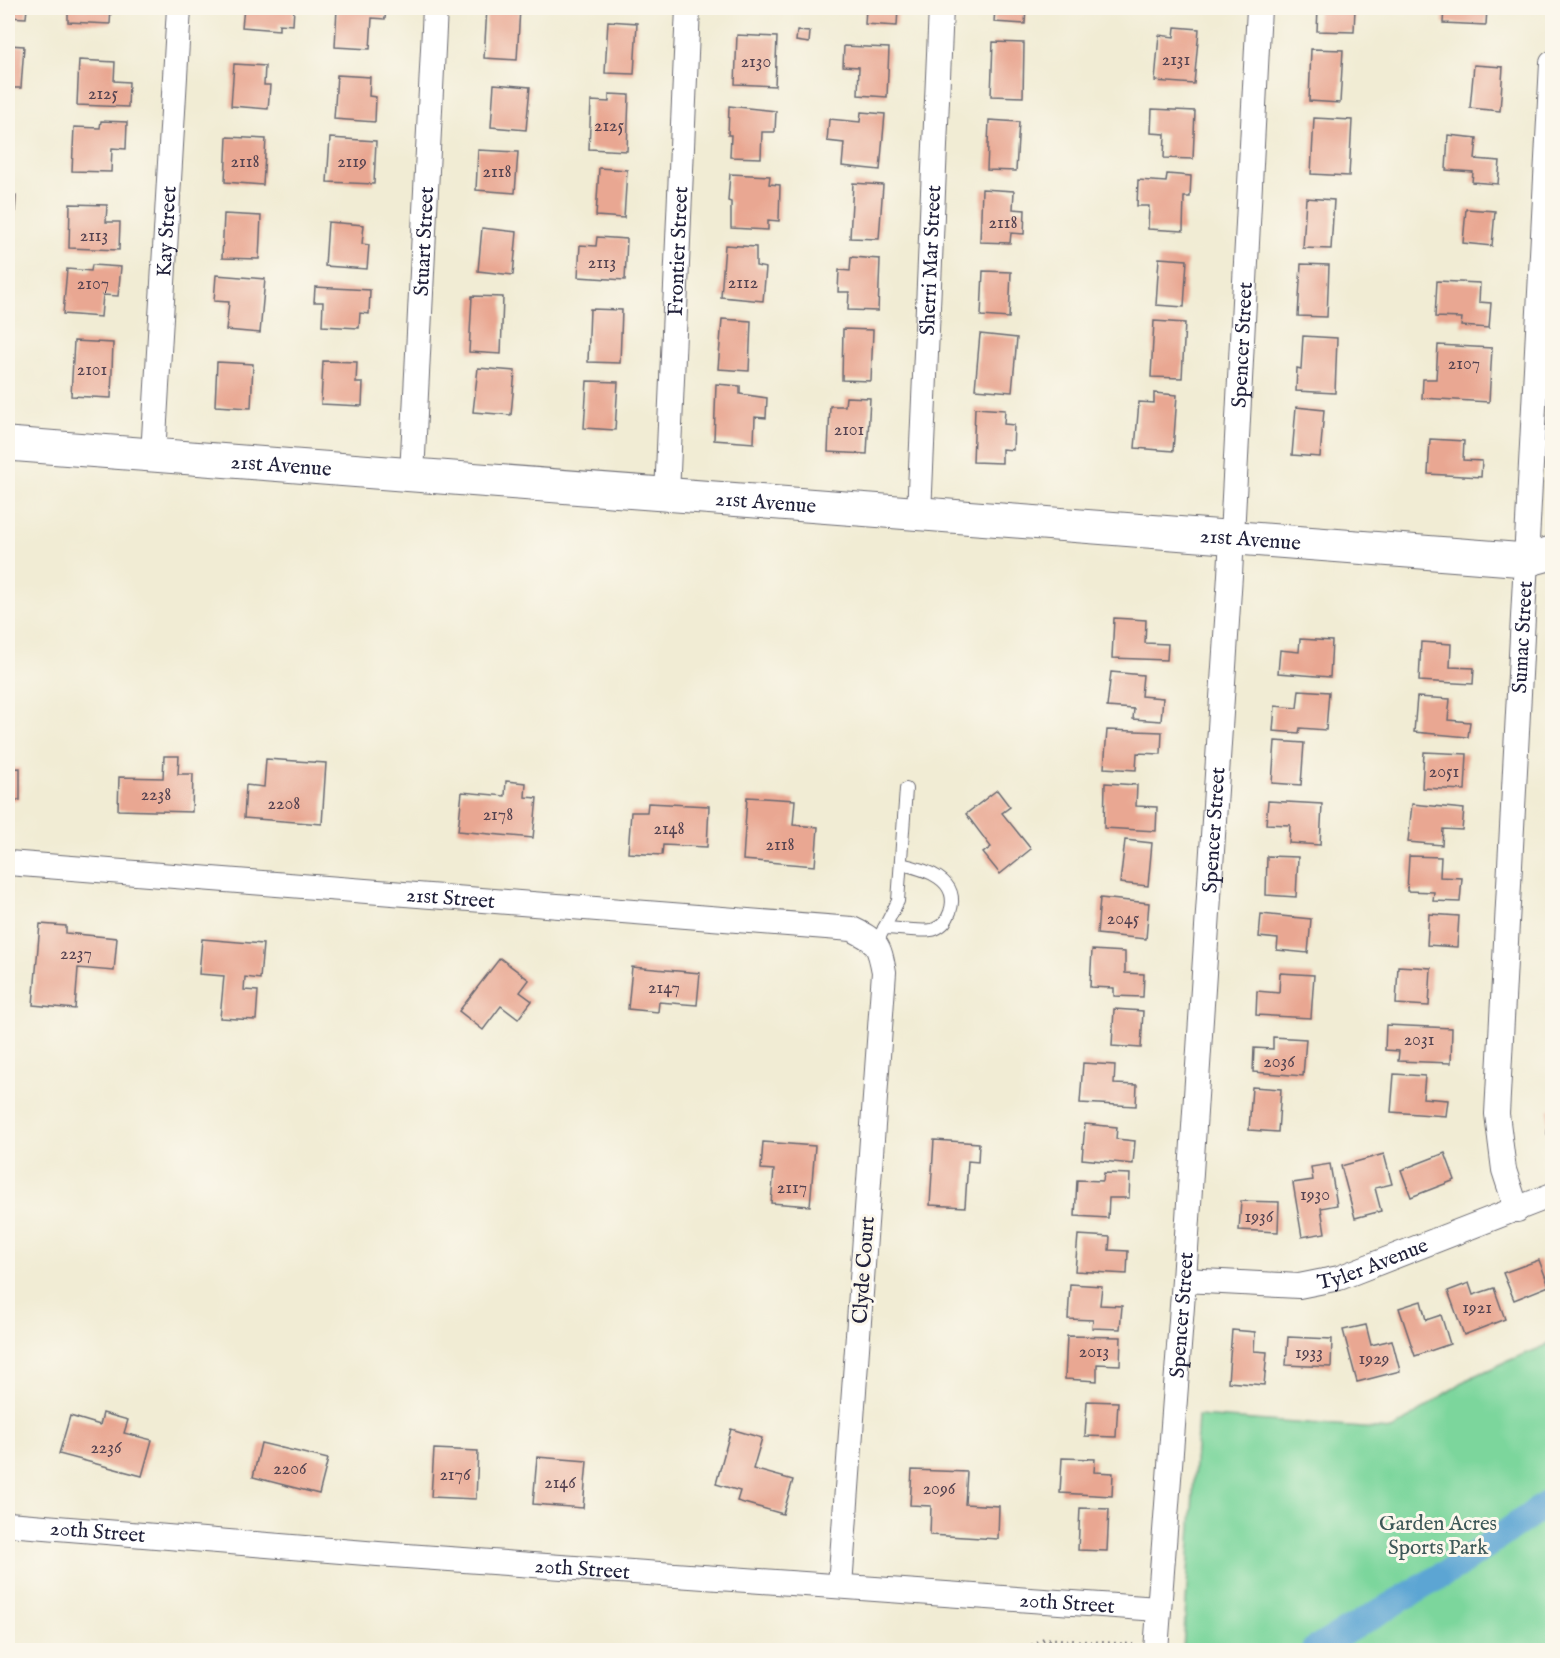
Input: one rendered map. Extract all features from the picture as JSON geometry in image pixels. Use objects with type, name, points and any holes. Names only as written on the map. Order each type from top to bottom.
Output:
[{"type":"street","name":"Kay Street","points":[[153,455],[179,8]]},
{"type":"street","name":"Stuart Street","points":[[412,475],[435,8]]},
{"type":"street","name":"Frontier Street","points":[[667,495],[688,8]]},
{"type":"street","name":"Sherri Mar Street","points":[[919,514],[941,8]]},
{"type":"street","name":"Spencer Street","points":[[1156,1648],[1185,1280],[1232,538],[1259,8]]},
{"type":"street","name":"Sumac Street","points":[[1517,1210],[1504,1170],[1497,1114],[1544,562],[1552,63]]},
{"type":"street","name":"21st Avenue","points":[[8,444],[1544,562]]},
{"type":"street","name":"21st Street","points":[[8,863],[852,929],[880,942]]},
{"type":"street","name":"Clyde Court","points":[[840,1586],[884,972],[880,942]]},
{"type":"street","name":"Tyler Avenue","points":[[1185,1280],[1299,1286],[1339,1278],[1552,1196]]},
{"type":"street","name":"20th Street","points":[[8,1524],[378,1554],[1158,1609]]},
{"type":"lane","points":[[880,942],[898,901],[906,789]]},
{"type":"lane","points":[[880,942],[934,930],[947,921],[953,903],[947,884],[928,870],[900,864]]},
{"type":"path","points":[[1028,1650],[1044,1639],[1156,1648]]},
{"type":"green space","name":"Garden Acres Sports Park","points":[[1552,1343],[1552,1650],[1183,1650],[1198,1416],[1392,1430],[1466,1380]]},
{"type":"building","points":[[8,8],[27,8],[26,18],[8,17]]},
{"type":"building","points":[[68,8],[111,8],[110,24],[68,22]]},
{"type":"building","points":[[244,8],[294,8],[293,25],[279,24],[279,30],[242,27]]},
{"type":"building","points":[[337,8],[386,8],[385,19],[372,18],[370,49],[335,47]]},
{"type":"building","points":[[487,8],[520,8],[517,60],[484,58]]},
{"type":"building","points":[[746,8],[780,8],[779,11]]},
{"type":"building","points":[[866,8],[898,8],[897,26],[865,24]]},
{"type":"building","points":[[995,8],[1026,8],[1025,24],[994,22]]},
{"type":"building","points":[[1318,8],[1355,8],[1354,32],[1317,31]]},
{"type":"building","points":[[1444,8],[1487,8],[1486,25],[1443,23]]},
{"type":"building","points":[[608,21],[637,23],[634,74],[605,73]]},
{"type":"building","points":[[1175,27],[1199,29],[1194,84],[1155,81],[1159,35],[1174,37]]},
{"type":"building","points":[[797,31],[810,32],[809,43],[796,41]]},
{"type":"building","points":[[737,35],[777,37],[775,86],[735,84]]},
{"type":"building","points":[[993,42],[1024,43],[1023,97],[991,96]]},
{"type":"building","points":[[8,45],[24,46],[21,88],[8,88]]},
{"type":"building","points":[[844,46],[889,48],[887,97],[858,95],[859,67],[843,66]]},
{"type":"building","points":[[1311,49],[1343,50],[1340,103],[1309,101]]},
{"type":"building","points":[[79,60],[115,62],[114,81],[129,82],[128,107],[77,105]]},
{"type":"building","points":[[234,64],[265,66],[264,85],[270,85],[268,109],[231,106]]},
{"type":"building","points":[[1474,65],[1503,67],[1500,111],[1470,108]]},
{"type":"building","points":[[337,75],[370,77],[369,96],[376,97],[375,122],[334,119]]},
{"type":"building","points":[[494,84],[530,87],[526,130],[491,127]]},
{"type":"building","points":[[609,94],[629,95],[627,151],[589,149],[591,101],[609,102]]},
{"type":"building","points":[[729,106],[776,111],[775,132],[762,132],[761,158],[730,157]]},
{"type":"building","points":[[1152,109],[1195,111],[1193,159],[1164,158],[1165,134],[1151,133]]},
{"type":"building","points":[[861,112],[885,114],[880,170],[842,166],[844,143],[827,141],[829,119],[860,122]]},
{"type":"building","points":[[1314,118],[1352,120],[1349,176],[1311,174]]},
{"type":"building","points":[[989,120],[1019,122],[1016,171],[987,170]]},
{"type":"building","points":[[101,121],[127,122],[126,149],[112,148],[111,172],[72,171],[74,127],[100,128]]},
{"type":"building","points":[[1448,135],[1477,138],[1475,159],[1500,161],[1498,184],[1472,182],[1473,172],[1446,170]]},
{"type":"building","points":[[227,137],[266,139],[263,185],[225,182]]},
{"type":"building","points":[[330,138],[376,141],[374,184],[327,182]]},
{"type":"building","points":[[478,150],[518,152],[515,193],[476,190]]},
{"type":"building","points":[[599,168],[627,170],[624,218],[596,216]]},
{"type":"building","points":[[730,174],[770,176],[769,184],[780,185],[779,221],[768,220],[768,230],[731,228],[731,202],[728,201]]},
{"type":"building","points":[[1167,174],[1191,176],[1190,197],[1184,197],[1183,231],[1148,229],[1149,206],[1137,206],[1138,180],[1166,182]]},
{"type":"building","points":[[853,183],[883,185],[879,239],[850,238]]},
{"type":"building","points":[[982,189],[1014,191],[1013,209],[1025,210],[1024,234],[1011,233],[1010,243],[980,242]]},
{"type":"building","points":[[8,195],[16,196],[14,232],[8,231]]},
{"type":"building","points":[[1306,198],[1334,200],[1331,249],[1303,248]]},
{"type":"building","points":[[70,204],[107,205],[106,222],[120,222],[119,250],[69,248]]},
{"type":"building","points":[[1466,209],[1495,211],[1492,246],[1463,243]]},
{"type":"building","points":[[224,214],[261,216],[259,259],[222,258]]},
{"type":"building","points":[[328,222],[364,225],[362,244],[369,245],[367,269],[325,266]]},
{"type":"building","points":[[482,228],[517,232],[513,275],[478,271]]},
{"type":"building","points":[[597,237],[627,239],[625,280],[578,277],[580,245],[596,246]]},
{"type":"building","points":[[725,245],[756,247],[756,266],[766,268],[763,301],[721,297]]},
{"type":"building","points":[[851,257],[880,259],[878,311],[848,310],[849,292],[838,292],[839,270],[850,271]]},
{"type":"building","points":[[1159,258],[1187,260],[1184,307],[1156,305]]},
{"type":"building","points":[[1301,264],[1329,265],[1327,317],[1298,316]]},
{"type":"building","points":[[92,265],[121,267],[118,296],[103,295],[101,317],[63,314],[67,269],[91,271]]},
{"type":"building","points":[[983,271],[1011,272],[1009,318],[981,316]]},
{"type":"building","points":[[216,275],[265,279],[260,333],[226,330],[229,302],[214,301]]},
{"type":"building","points":[[1437,281],[1480,283],[1479,302],[1491,303],[1489,328],[1461,326],[1462,318],[1435,317]]},
{"type":"building","points":[[315,287],[370,290],[369,314],[360,313],[359,328],[322,326],[323,302],[314,302]]},
{"type":"building","points":[[472,296],[503,297],[501,354],[469,352]]},
{"type":"building","points":[[590,309],[622,310],[620,363],[588,362]]},
{"type":"building","points":[[722,319],[751,321],[749,371],[718,369]]},
{"type":"building","points":[[1154,321],[1185,323],[1182,378],[1151,377]]},
{"type":"building","points":[[843,329],[873,330],[871,381],[842,380]]},
{"type":"building","points":[[980,334],[1017,338],[1012,392],[975,389]]},
{"type":"building","points":[[1303,336],[1337,338],[1335,393],[1296,391],[1297,368],[1301,369]]},
{"type":"building","points":[[74,341],[113,343],[111,398],[71,396]]},
{"type":"building","points":[[1438,345],[1492,348],[1489,402],[1422,398],[1423,379],[1436,379]]},
{"type":"building","points":[[323,361],[357,362],[356,383],[363,383],[362,406],[321,404]]},
{"type":"building","points":[[217,362],[253,364],[251,408],[215,406]]},
{"type":"building","points":[[478,368],[515,371],[511,415],[473,412]]},
{"type":"building","points":[[587,381],[618,382],[615,430],[584,428]]},
{"type":"building","points":[[716,384],[740,386],[740,394],[767,398],[766,418],[755,417],[754,443],[714,440]]},
{"type":"building","points":[[1154,393],[1177,395],[1173,451],[1135,448],[1139,402],[1154,403]]},
{"type":"building","points":[[846,397],[870,398],[867,454],[828,452],[830,406],[845,406]]},
{"type":"building","points":[[1296,407],[1324,410],[1320,457],[1292,455]]},
{"type":"building","points":[[975,408],[1005,410],[1004,424],[1014,425],[1013,450],[1002,449],[1002,463],[973,462]]},
{"type":"building","points":[[1430,439],[1464,441],[1463,460],[1482,461],[1481,477],[1428,474]]},
{"type":"building","points":[[1114,618],[1146,620],[1145,643],[1168,644],[1167,660],[1112,658]]},
{"type":"building","points":[[1300,639],[1332,641],[1330,677],[1278,673],[1280,650],[1299,652]]},
{"type":"building","points":[[1421,642],[1451,644],[1450,667],[1474,668],[1473,684],[1419,681]]},
{"type":"building","points":[[1111,672],[1143,675],[1141,696],[1163,698],[1161,721],[1133,719],[1134,709],[1107,707]]},
{"type":"building","points":[[1299,690],[1329,692],[1326,730],[1300,728],[1299,733],[1273,731],[1275,706],[1297,708]]},
{"type":"building","points":[[1417,697],[1450,699],[1448,720],[1470,722],[1468,737],[1414,732]]},
{"type":"building","points":[[1107,730],[1162,732],[1161,754],[1137,753],[1136,770],[1104,768]]},
{"type":"building","points":[[1275,741],[1304,743],[1301,785],[1272,783]]},
{"type":"building","points":[[1424,752],[1467,754],[1465,790],[1422,788]]},
{"type":"building","points":[[164,756],[179,756],[178,774],[193,774],[192,812],[118,810],[119,777],[163,778]]},
{"type":"building","points":[[266,759],[326,763],[322,824],[244,818],[246,785],[264,787]]},
{"type":"building","points":[[20,768],[20,800],[8,800],[8,769]]},
{"type":"building","points":[[506,781],[526,783],[525,797],[537,798],[533,838],[458,831],[462,792],[505,796]]},
{"type":"building","points":[[1105,783],[1137,785],[1136,806],[1157,807],[1156,831],[1104,828]]},
{"type":"building","points":[[997,790],[1010,807],[1002,813],[1031,849],[1000,874],[983,853],[991,847],[966,814]]},
{"type":"building","points":[[747,797],[795,800],[793,825],[818,827],[815,866],[743,860]]},
{"type":"building","points":[[1268,801],[1322,804],[1320,845],[1289,843],[1290,825],[1266,824]]},
{"type":"building","points":[[648,803],[709,806],[707,847],[663,845],[662,855],[628,853],[631,812],[647,812]]},
{"type":"building","points":[[1412,804],[1464,809],[1462,830],[1443,829],[1442,845],[1408,842]]},
{"type":"building","points":[[1125,840],[1152,843],[1148,886],[1120,883]]},
{"type":"building","points":[[1267,856],[1298,857],[1296,897],[1266,895]]},
{"type":"building","points":[[1409,856],[1441,857],[1440,877],[1462,878],[1460,902],[1433,901],[1434,892],[1407,891]]},
{"type":"building","points":[[1100,898],[1149,903],[1146,939],[1097,934]]},
{"type":"building","points":[[1261,914],[1311,919],[1308,953],[1277,950],[1278,939],[1259,937]]},
{"type":"building","points":[[1429,914],[1459,916],[1457,947],[1427,945]]},
{"type":"building","points":[[40,924],[66,926],[66,933],[117,938],[114,971],[78,968],[75,1009],[33,1005]]},
{"type":"building","points":[[202,939],[263,944],[260,979],[245,977],[244,990],[258,991],[256,1020],[220,1018],[224,976],[199,974]]},
{"type":"building","points":[[1092,950],[1125,952],[1125,973],[1144,974],[1143,997],[1114,996],[1114,988],[1090,987]]},
{"type":"building","points":[[500,958],[529,980],[520,992],[532,1001],[518,1019],[501,1006],[483,1030],[459,1011]]},
{"type":"building","points":[[1398,966],[1431,968],[1429,1006],[1396,1004]]},
{"type":"building","points":[[632,967],[700,973],[697,1005],[659,1002],[658,1012],[628,1009]]},
{"type":"building","points":[[1280,973],[1314,975],[1311,1018],[1256,1015],[1257,991],[1279,993]]},
{"type":"building","points":[[1114,1009],[1143,1011],[1141,1048],[1112,1046]]},
{"type":"building","points":[[1386,1025],[1452,1028],[1451,1063],[1398,1061],[1399,1051],[1385,1050]]},
{"type":"building","points":[[1273,1037],[1306,1039],[1303,1076],[1253,1072],[1254,1048],[1273,1049]]},
{"type":"building","points":[[1083,1063],[1115,1065],[1114,1084],[1137,1085],[1136,1106],[1080,1103]]},
{"type":"building","points":[[1394,1074],[1425,1076],[1423,1098],[1448,1100],[1446,1116],[1391,1112]]},
{"type":"building","points":[[1252,1087],[1281,1089],[1278,1132],[1249,1130]]},
{"type":"building","points":[[1549,1109],[1552,1109],[1552,1134],[1547,1134]]},
{"type":"building","points":[[1085,1124],[1117,1127],[1116,1139],[1135,1141],[1133,1164],[1082,1159]]},
{"type":"building","points":[[934,1140],[979,1143],[978,1162],[968,1161],[965,1207],[930,1205]]},
{"type":"building","points":[[763,1142],[815,1146],[810,1206],[771,1203],[774,1170],[761,1169]]},
{"type":"building","points":[[1445,1153],[1455,1180],[1411,1197],[1401,1170]]},
{"type":"building","points":[[1384,1154],[1392,1184],[1375,1188],[1381,1211],[1355,1218],[1341,1166]]},
{"type":"building","points":[[1330,1164],[1337,1205],[1321,1208],[1325,1233],[1302,1237],[1293,1183],[1313,1180],[1311,1167]]},
{"type":"building","points":[[1104,1173],[1130,1174],[1129,1198],[1109,1198],[1108,1218],[1075,1216],[1077,1180],[1103,1181]]},
{"type":"building","points":[[1241,1201],[1279,1202],[1278,1232],[1239,1230]]},
{"type":"building","points":[[1078,1235],[1110,1237],[1109,1250],[1128,1251],[1127,1274],[1075,1271]]},
{"type":"building","points":[[1539,1260],[1549,1286],[1514,1300],[1503,1273]]},
{"type":"building","points":[[1469,1283],[1473,1295],[1494,1288],[1505,1319],[1464,1335],[1448,1291]]},
{"type":"building","points":[[1070,1284],[1102,1286],[1100,1305],[1122,1306],[1120,1329],[1092,1328],[1093,1320],[1068,1319]]},
{"type":"building","points":[[1421,1301],[1426,1320],[1441,1315],[1450,1344],[1415,1356],[1399,1308]]},
{"type":"building","points":[[1366,1325],[1371,1345],[1392,1340],[1400,1371],[1357,1382],[1343,1330]]},
{"type":"building","points":[[1232,1330],[1255,1332],[1254,1351],[1267,1352],[1264,1385],[1228,1382]]},
{"type":"building","points":[[1067,1336],[1121,1337],[1120,1365],[1097,1364],[1097,1381],[1065,1379]]},
{"type":"building","points":[[1288,1337],[1332,1339],[1331,1367],[1286,1365]]},
{"type":"building","points":[[1087,1401],[1118,1402],[1116,1437],[1085,1436]]},
{"type":"building","points":[[103,1413],[128,1420],[124,1433],[152,1440],[142,1476],[59,1454],[70,1416],[100,1425]]},
{"type":"building","points":[[731,1429],[762,1438],[753,1469],[793,1480],[783,1514],[737,1501],[740,1491],[716,1484]]},
{"type":"building","points":[[261,1443],[328,1459],[319,1494],[253,1477]]},
{"type":"building","points":[[434,1449],[478,1451],[476,1499],[431,1497]]},
{"type":"building","points":[[537,1457],[587,1461],[583,1508],[533,1504]]},
{"type":"building","points":[[1062,1458],[1095,1459],[1094,1472],[1113,1473],[1112,1496],[1060,1493]]},
{"type":"building","points":[[912,1470],[967,1472],[965,1504],[999,1506],[998,1539],[930,1535],[931,1506],[910,1505]]},
{"type":"building","points":[[1080,1508],[1109,1509],[1107,1551],[1078,1550]]},
{"type":"waterway","points":[[1314,1650],[1456,1567],[1552,1500]]}]
